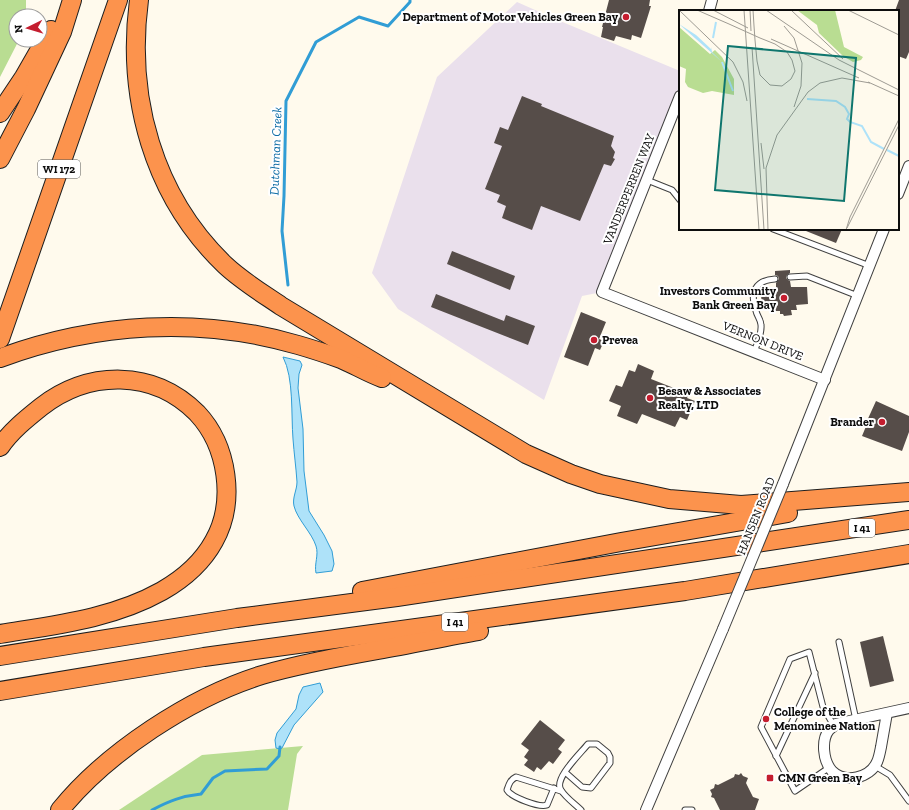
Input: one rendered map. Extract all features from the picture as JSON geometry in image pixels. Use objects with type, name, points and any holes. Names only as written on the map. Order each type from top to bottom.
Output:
[{"type":"highway","points":[[0,113],[71,0]]},
{"type":"highway","points":[[0,159],[26,109],[62,32],[71,0]]},
{"type":"highway","name":"WI 172","points":[[0,339],[118,0]]},
{"type":"highway","points":[[139,0],[136,58],[140,101],[149,139],[160,173],[181,211],[208,246],[243,280],[281,306],[526,454],[571,474],[600,484],[669,499],[741,505],[906,493]]},
{"type":"highway","points":[[0,358],[38,345],[93,332],[141,327],[206,328],[244,332],[298,345],[340,359],[380,377],[421,390]]},
{"type":"highway","points":[[0,447],[26,419],[52,399],[73,387],[98,380],[116,379],[144,382],[172,394],[197,413],[208,427],[219,449],[224,465],[226,481],[224,512],[215,541],[202,560],[183,578],[162,591],[107,614],[76,622],[0,634]]},
{"type":"highway","points":[[237,618],[388,586],[621,542],[784,514],[856,504],[906,493]]},
{"type":"highway","name":"I 41","points":[[0,656],[237,618],[397,597],[909,520]]},
{"type":"highway","name":"I 41","points":[[0,691],[204,657],[685,591],[909,554]]},
{"type":"highway","points":[[60,810],[95,773],[134,742],[177,714],[234,686],[261,676],[307,663],[685,591]]},
{"type":"street","points":[[709,10],[712,0]]},
{"type":"street","name":"VANDERPERREN WAY","points":[[602,292],[679,99]]},
{"type":"street","name":"HANSEN ROAD","points":[[646,810],[783,484],[884,230]]},
{"type":"street","name":"VERNON DRIVE","points":[[602,292],[825,380]]},
{"type":"street","points":[[887,713],[878,762],[875,766],[863,776],[852,778],[841,776],[832,771],[826,760],[824,744],[828,731],[836,724],[909,708]]},
{"type":"lane","points":[[647,180],[672,190],[679,199]]},
{"type":"lane","points":[[776,230],[870,266]]},
{"type":"lane","points":[[790,277],[807,276],[858,296]]},
{"type":"lane","points":[[754,352],[761,332],[761,324],[754,304],[754,290],[761,282],[767,279],[776,279]]},
{"type":"lane","points":[[839,642],[856,720]]},
{"type":"lane","points":[[830,767],[795,791],[761,727],[790,659],[809,652],[824,707],[834,726]]},
{"type":"lane","points":[[776,756],[815,673]]},
{"type":"lane","points":[[561,791],[559,786],[560,780],[565,772],[588,744],[597,744],[608,753],[610,757],[610,763],[591,788],[582,788],[565,772]]},
{"type":"lane","points":[[875,766],[890,775],[909,801]]},
{"type":"lane","points":[[554,788],[547,805],[541,806],[511,795],[507,790],[509,783],[516,777],[554,788],[561,791],[581,810]]},
{"type":"lane","points":[[685,810],[692,810]]},
{"type":"shaded area","points":[[517,2],[679,71],[679,99],[602,292],[582,296],[544,400],[398,309],[372,273],[437,77]]},
{"type":"green space","points":[[0,0],[26,0],[26,8],[8,8],[8,48],[15,48],[0,77]]},
{"type":"green space","points":[[303,746],[297,754],[288,810],[119,810],[202,755]]},
{"type":"water","points":[[283,357],[300,361],[302,365],[299,374],[298,388],[303,429],[304,471],[309,511],[332,551],[334,564],[332,571],[316,573],[316,546],[298,516],[294,506],[297,482],[291,397],[289,375]]},
{"type":"water","points":[[320,683],[323,692],[294,725],[282,748],[276,748],[275,740],[277,733],[296,709],[299,695],[303,687]]},
{"type":"building","name":"Department of Motor Vehicles Green Bay","points":[[609,0],[650,0],[649,6],[651,6],[641,38],[632,35],[631,40],[616,36],[614,41],[601,37]]},
{"type":"building","points":[[899,0],[909,0],[909,52],[906,59],[899,56],[899,10],[895,10]]},
{"type":"building","points":[[522,96],[542,104],[541,106],[614,136],[611,146],[615,152],[613,158],[615,159],[611,166],[604,164],[580,221],[541,206],[532,230],[502,218],[506,206],[497,202],[500,195],[485,189],[502,146],[494,143],[500,127],[508,130]]},
{"type":"building","points":[[804,230],[842,230],[836,243]]},
{"type":"building","points":[[452,251],[515,276],[510,290],[447,264]]},
{"type":"building","points":[[790,270],[790,273],[786,278],[790,281],[791,287],[807,287],[808,304],[796,305],[797,310],[791,310],[792,315],[784,316],[783,314],[780,314],[780,311],[774,311],[774,307],[765,308],[765,305],[762,305],[761,295],[764,295],[764,290],[776,288],[776,283],[779,279],[778,276],[775,275],[775,271]]},
{"type":"building","points":[[436,294],[504,321],[506,315],[535,326],[528,345],[431,307]]},
{"type":"building","points":[[581,312],[606,322],[599,339],[604,341],[600,350],[595,348],[588,366],[564,357]]},
{"type":"building","points":[[638,364],[654,371],[651,379],[689,394],[687,398],[695,401],[687,420],[680,417],[675,427],[642,414],[637,424],[617,416],[621,406],[609,401],[616,385],[622,387],[629,370],[635,372]]},
{"type":"building","points":[[876,401],[909,416],[909,432],[902,451],[862,436]]},
{"type":"building","points":[[883,636],[894,681],[870,687],[860,642]]},
{"type":"building","points":[[540,720],[565,740],[558,749],[562,752],[553,764],[549,761],[541,770],[537,767],[534,772],[524,765],[528,760],[524,757],[529,750],[521,744]]},
{"type":"building","points":[[741,773],[743,776],[748,778],[746,783],[753,797],[759,799],[755,810],[720,810],[714,798],[711,797],[712,794],[710,790],[714,788],[715,784],[718,785],[734,777],[735,774],[739,775]]},
{"type":"waterway","name":"Dutchman Creek","points":[[288,285],[282,231],[286,101],[316,42],[359,17],[388,26],[410,2],[410,0]]},
{"type":"waterway","name":"Dutchman Creek","points":[[152,810],[176,799],[201,794],[213,778],[225,771],[267,769],[279,756],[280,747]]},
{"type":"place","name":"Department of Motor Vehicles Green Bay","points":[[626,17]]},
{"type":"place","name":"Investors Community Bank Green Bay","points":[[784,298]]},
{"type":"place","name":"Prevea","points":[[594,340]]},
{"type":"place","name":"Besaw & Associates Realty, LTD","points":[[650,398]]},
{"type":"place","name":"Brander","points":[[882,422]]},
{"type":"place","name":"College of the Menominee Nation","points":[[766,719]]},
{"type":"place","name":"CMN Green Bay","points":[[770,778]]}]
